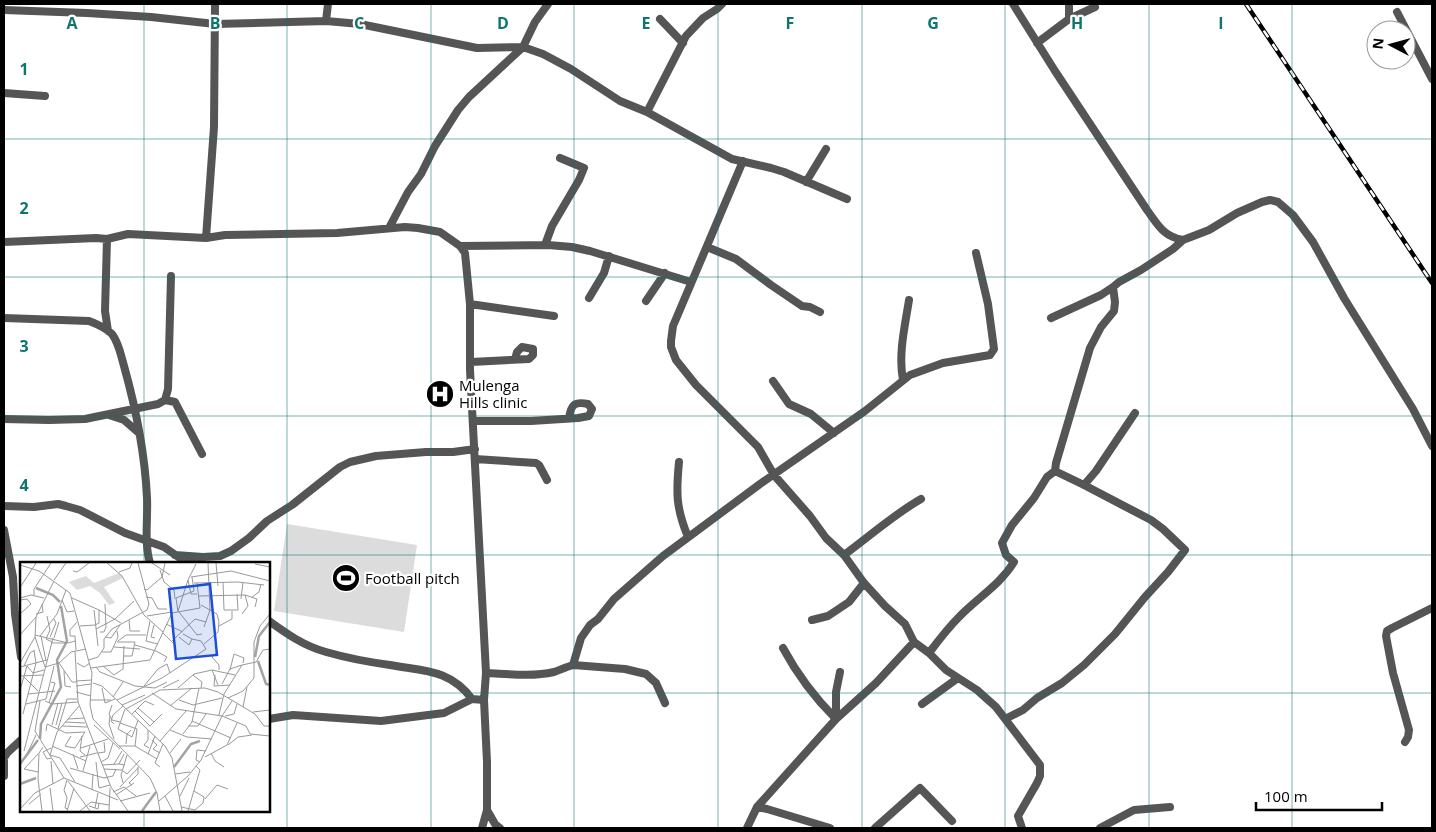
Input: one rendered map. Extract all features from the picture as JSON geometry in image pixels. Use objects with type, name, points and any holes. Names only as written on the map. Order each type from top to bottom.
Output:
[{"type":"street","points":[[87,12],[88,4]]},
{"type":"street","points":[[206,238],[214,127],[215,4]]},
{"type":"street","points":[[326,21],[328,4]]},
{"type":"street","points":[[389,228],[434,146],[458,110],[469,97],[523,47],[535,22],[548,4]]},
{"type":"street","points":[[647,112],[686,36],[722,4]]},
{"type":"street","points":[[1013,4],[1037,44],[1161,229],[1173,238],[1183,240]]},
{"type":"street","points":[[1070,4],[1070,19]]},
{"type":"street","points":[[1037,44],[1070,19],[1095,8]]},
{"type":"street","points":[[4,10],[87,12],[215,24],[326,21],[360,24],[477,48],[523,47],[543,54],[571,69],[620,101],[647,112],[732,159],[771,168],[847,199]]},
{"type":"street","points":[[1397,12],[1432,80]]},
{"type":"street","points":[[660,19],[683,43]]},
{"type":"street","points":[[4,93],[45,96]]},
{"type":"street","points":[[806,182],[826,148]]},
{"type":"street","points":[[546,245],[552,226],[584,168],[560,158]]},
{"type":"street","points":[[743,161],[673,326],[671,341],[676,360],[696,385],[758,447],[774,475],[826,538],[844,555],[864,583],[905,624],[914,642],[929,653],[946,670],[977,690],[996,707],[1040,765],[1040,776],[1037,783],[1018,816],[1022,828]]},
{"type":"street","points":[[1051,318],[1113,287],[1173,249],[1183,240],[1209,230],[1237,213],[1262,202],[1270,200],[1278,202],[1302,226],[1313,242],[1344,298],[1413,409],[1432,446]]},
{"type":"street","points":[[4,242],[96,238],[107,240],[128,234],[206,238],[225,235],[337,233],[389,228],[418,228],[440,232],[460,246],[465,253],[470,304],[470,362],[486,673],[484,700],[487,810],[482,828]]},
{"type":"street","points":[[107,240],[105,311],[108,331]]},
{"type":"street","points":[[460,246],[546,245],[572,247],[609,256],[691,282]]},
{"type":"street","points":[[707,247],[736,259],[802,306],[810,307],[820,312]]},
{"type":"street","points":[[573,665],[581,638],[614,599],[688,537],[879,401],[910,375],[943,364],[990,355],[994,349],[988,304],[976,253]]},
{"type":"street","points":[[589,298],[604,273],[609,256]]},
{"type":"street","points":[[646,300],[665,273]]},
{"type":"street","points":[[165,400],[168,389],[171,276]]},
{"type":"street","points":[[929,653],[958,618],[1007,574],[1014,562],[1006,555],[1002,543],[1012,525],[1034,498],[1047,477],[1055,471],[1090,348],[1101,327],[1114,311],[1113,287]]},
{"type":"street","points":[[904,380],[900,366],[909,300]]},
{"type":"street","points":[[470,304],[554,316]]},
{"type":"street","points":[[89,321],[105,311]]},
{"type":"street","points":[[4,318],[89,321],[113,335],[130,386],[144,461],[150,562]]},
{"type":"street","points":[[470,362],[515,359]]},
{"type":"street","points":[[773,381],[789,404],[811,414],[834,433]]},
{"type":"street","points":[[4,419],[85,419],[158,404],[165,400],[176,402],[202,454]]},
{"type":"street","points":[[1084,485],[1096,471],[1135,413]]},
{"type":"street","points":[[109,414],[124,420],[138,433]]},
{"type":"street","points":[[473,421],[531,421],[569,418]]},
{"type":"street","points":[[175,555],[218,556],[231,551],[249,538],[267,521],[292,505],[340,467],[350,462],[376,456],[474,449]]},
{"type":"street","points":[[475,459],[536,463],[547,480]]},
{"type":"street","points":[[679,462],[677,501],[681,520],[688,537]]},
{"type":"street","points":[[1005,719],[1023,710],[1036,698],[1062,683],[1084,665],[1115,634],[1185,550],[1163,528],[1139,513],[1055,471]]},
{"type":"street","points":[[844,555],[891,518],[921,500]]},
{"type":"street","points":[[4,506],[34,507],[58,504],[80,510],[125,533],[164,548],[186,562]]},
{"type":"street","points":[[4,530],[13,577],[15,614],[20,650]]},
{"type":"street","points":[[812,620],[828,616],[849,602],[864,583]]},
{"type":"street","points":[[1405,742],[1409,730],[1393,673],[1386,636],[1387,631],[1432,608]]},
{"type":"street","points":[[270,623],[299,642],[325,652],[426,670],[442,675],[457,683],[472,699]]},
{"type":"street","points":[[747,828],[757,807],[836,719],[876,684],[914,642]]},
{"type":"street","points":[[783,648],[813,694],[836,719]]},
{"type":"street","points":[[486,673],[539,674],[573,665],[625,669],[646,674],[656,683],[665,703]]},
{"type":"street","points":[[836,719],[836,692],[840,672]]},
{"type":"street","points":[[922,704],[958,678]]},
{"type":"street","points":[[270,719],[293,715],[380,721],[444,713],[472,699],[484,700]]},
{"type":"street","points":[[4,776],[4,758],[20,741]]},
{"type":"street","points":[[876,828],[920,788],[952,821]]},
{"type":"street","points":[[757,807],[830,828]]},
{"type":"street","points":[[1100,828],[1134,810],[1170,807]]},
{"type":"street","points":[[487,810],[495,824],[500,828]]},
{"type":"shaded area","name":"Football pitch","points":[[287,524],[417,545],[404,632],[274,611]]},
{"type":"railway","points":[[1246,4],[1432,283]]},
{"type":"place","name":"Mulenga Hills clinic","points":[[440,394]]},
{"type":"place","name":"Football pitch","points":[[346,578]]}]
